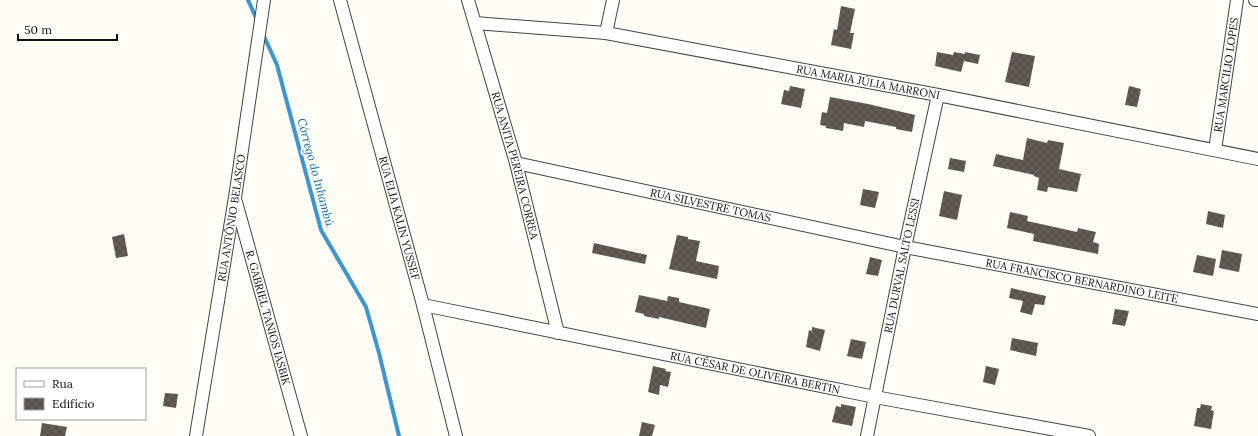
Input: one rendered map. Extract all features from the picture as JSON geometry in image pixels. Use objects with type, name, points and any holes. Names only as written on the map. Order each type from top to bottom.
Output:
[{"type":"street","name":"RUA ANTÔNIO BELASCO","points":[[196,436],[235,195],[264,0]]},
{"type":"street","name":"RUA ELIA KALIN YUSSEF","points":[[340,0],[423,305],[456,436]]},
{"type":"street","points":[[470,5],[480,0]]},
{"type":"street","points":[[606,33],[613,0]]},
{"type":"street","name":"RUA MARCILIO LOPES","points":[[1215,150],[1237,0]]},
{"type":"street","name":"RUA ANITA PEREIRA CORREA","points":[[470,5],[516,163],[558,333]]},
{"type":"street","name":"RUA MARIA JÚLIA MARRONI","points":[[475,23],[606,33],[1258,159]]},
{"type":"street","name":"RUA DURVAL SALTO LESSI","points":[[867,436],[905,247],[938,96]]},
{"type":"street","name":"RUA SILVESTRE TOMAS","points":[[516,163],[905,247]]},
{"type":"street","name":"R. GABRIEL TANIOS IASBIK","points":[[235,195],[301,436]]},
{"type":"street","name":"RUA FRANCISCO BERNARDINO LEITE","points":[[905,247],[1258,314]]},
{"type":"street","name":"RUA CÉSAR DE OLIVEIRA BERTIN","points":[[423,305],[875,397],[1089,436]]},
{"type":"building","points":[[841,6],[855,9],[850,33],[854,33],[851,49],[831,45],[834,29],[837,30]]},
{"type":"building","points":[[937,52],[953,55],[954,52],[965,54],[965,52],[980,55],[978,64],[964,61],[961,72],[935,66]]},
{"type":"building","points":[[1012,52],[1035,56],[1029,87],[1005,82]]},
{"type":"building","points":[[790,86],[805,89],[801,108],[781,104],[784,90],[789,91]]},
{"type":"building","points":[[1129,86],[1141,89],[1137,107],[1125,105]]},
{"type":"building","points":[[830,97],[915,115],[912,132],[896,129],[896,127],[865,121],[864,127],[844,123],[843,131],[826,128],[826,126],[820,125],[822,112],[827,113]]},
{"type":"building","points":[[1027,138],[1047,143],[1048,140],[1064,143],[1059,169],[1081,174],[1077,192],[1048,187],[1047,192],[1037,190],[1039,178],[1034,175],[993,166],[996,154],[1023,160]]},
{"type":"building","points":[[950,158],[966,161],[964,172],[948,169]]},
{"type":"building","points":[[863,189],[879,192],[875,208],[860,205]]},
{"type":"building","points":[[944,191],[962,195],[957,220],[939,216]]},
{"type":"building","points":[[1208,211],[1225,215],[1223,228],[1206,224]]},
{"type":"building","points":[[1010,212],[1028,216],[1027,221],[1077,232],[1078,228],[1096,232],[1093,242],[1099,244],[1098,254],[1033,241],[1034,234],[1007,228]]},
{"type":"building","points":[[124,234],[128,256],[116,258],[112,237]]},
{"type":"building","points":[[677,235],[700,241],[696,261],[719,266],[717,279],[669,269]]},
{"type":"building","points":[[594,243],[647,255],[645,264],[592,253]]},
{"type":"building","points":[[1222,250],[1242,254],[1239,272],[1219,268]]},
{"type":"building","points":[[1197,255],[1216,259],[1213,276],[1193,272]]},
{"type":"building","points":[[870,257],[882,260],[878,276],[866,274]]},
{"type":"building","points":[[1011,288],[1046,296],[1044,305],[1035,304],[1032,315],[1020,312],[1023,301],[1009,298]]},
{"type":"building","points":[[639,295],[667,301],[668,296],[679,298],[679,302],[710,309],[706,328],[659,317],[659,319],[644,316],[644,314],[635,312]]},
{"type":"building","points":[[1115,309],[1129,311],[1125,326],[1112,324]]},
{"type":"building","points":[[812,327],[825,330],[820,351],[806,347],[809,330],[812,331]]},
{"type":"building","points":[[1012,338],[1038,343],[1036,356],[1010,350]]},
{"type":"building","points":[[851,339],[866,342],[862,359],[847,356]]},
{"type":"building","points":[[653,366],[666,369],[665,371],[671,372],[668,387],[660,385],[659,395],[648,392]]},
{"type":"building","points":[[986,366],[999,369],[995,385],[983,382]]},
{"type":"building","points":[[165,393],[178,394],[176,408],[163,406]]},
{"type":"building","points":[[841,404],[856,407],[852,426],[832,422],[836,406],[841,407]]},
{"type":"building","points":[[1201,404],[1212,406],[1211,410],[1214,411],[1211,429],[1194,426],[1197,408],[1200,408]]},
{"type":"building","points":[[642,422],[655,425],[652,436],[639,436]]},
{"type":"building","points":[[42,423],[67,427],[65,436],[40,436]]},
{"type":"waterway","name":"Córrego do Inhambú","points":[[248,0],[257,20]]},
{"type":"waterway","name":"Córrego do Inhambú","points":[[263,34],[277,65],[321,230],[366,307],[399,436]]}]
